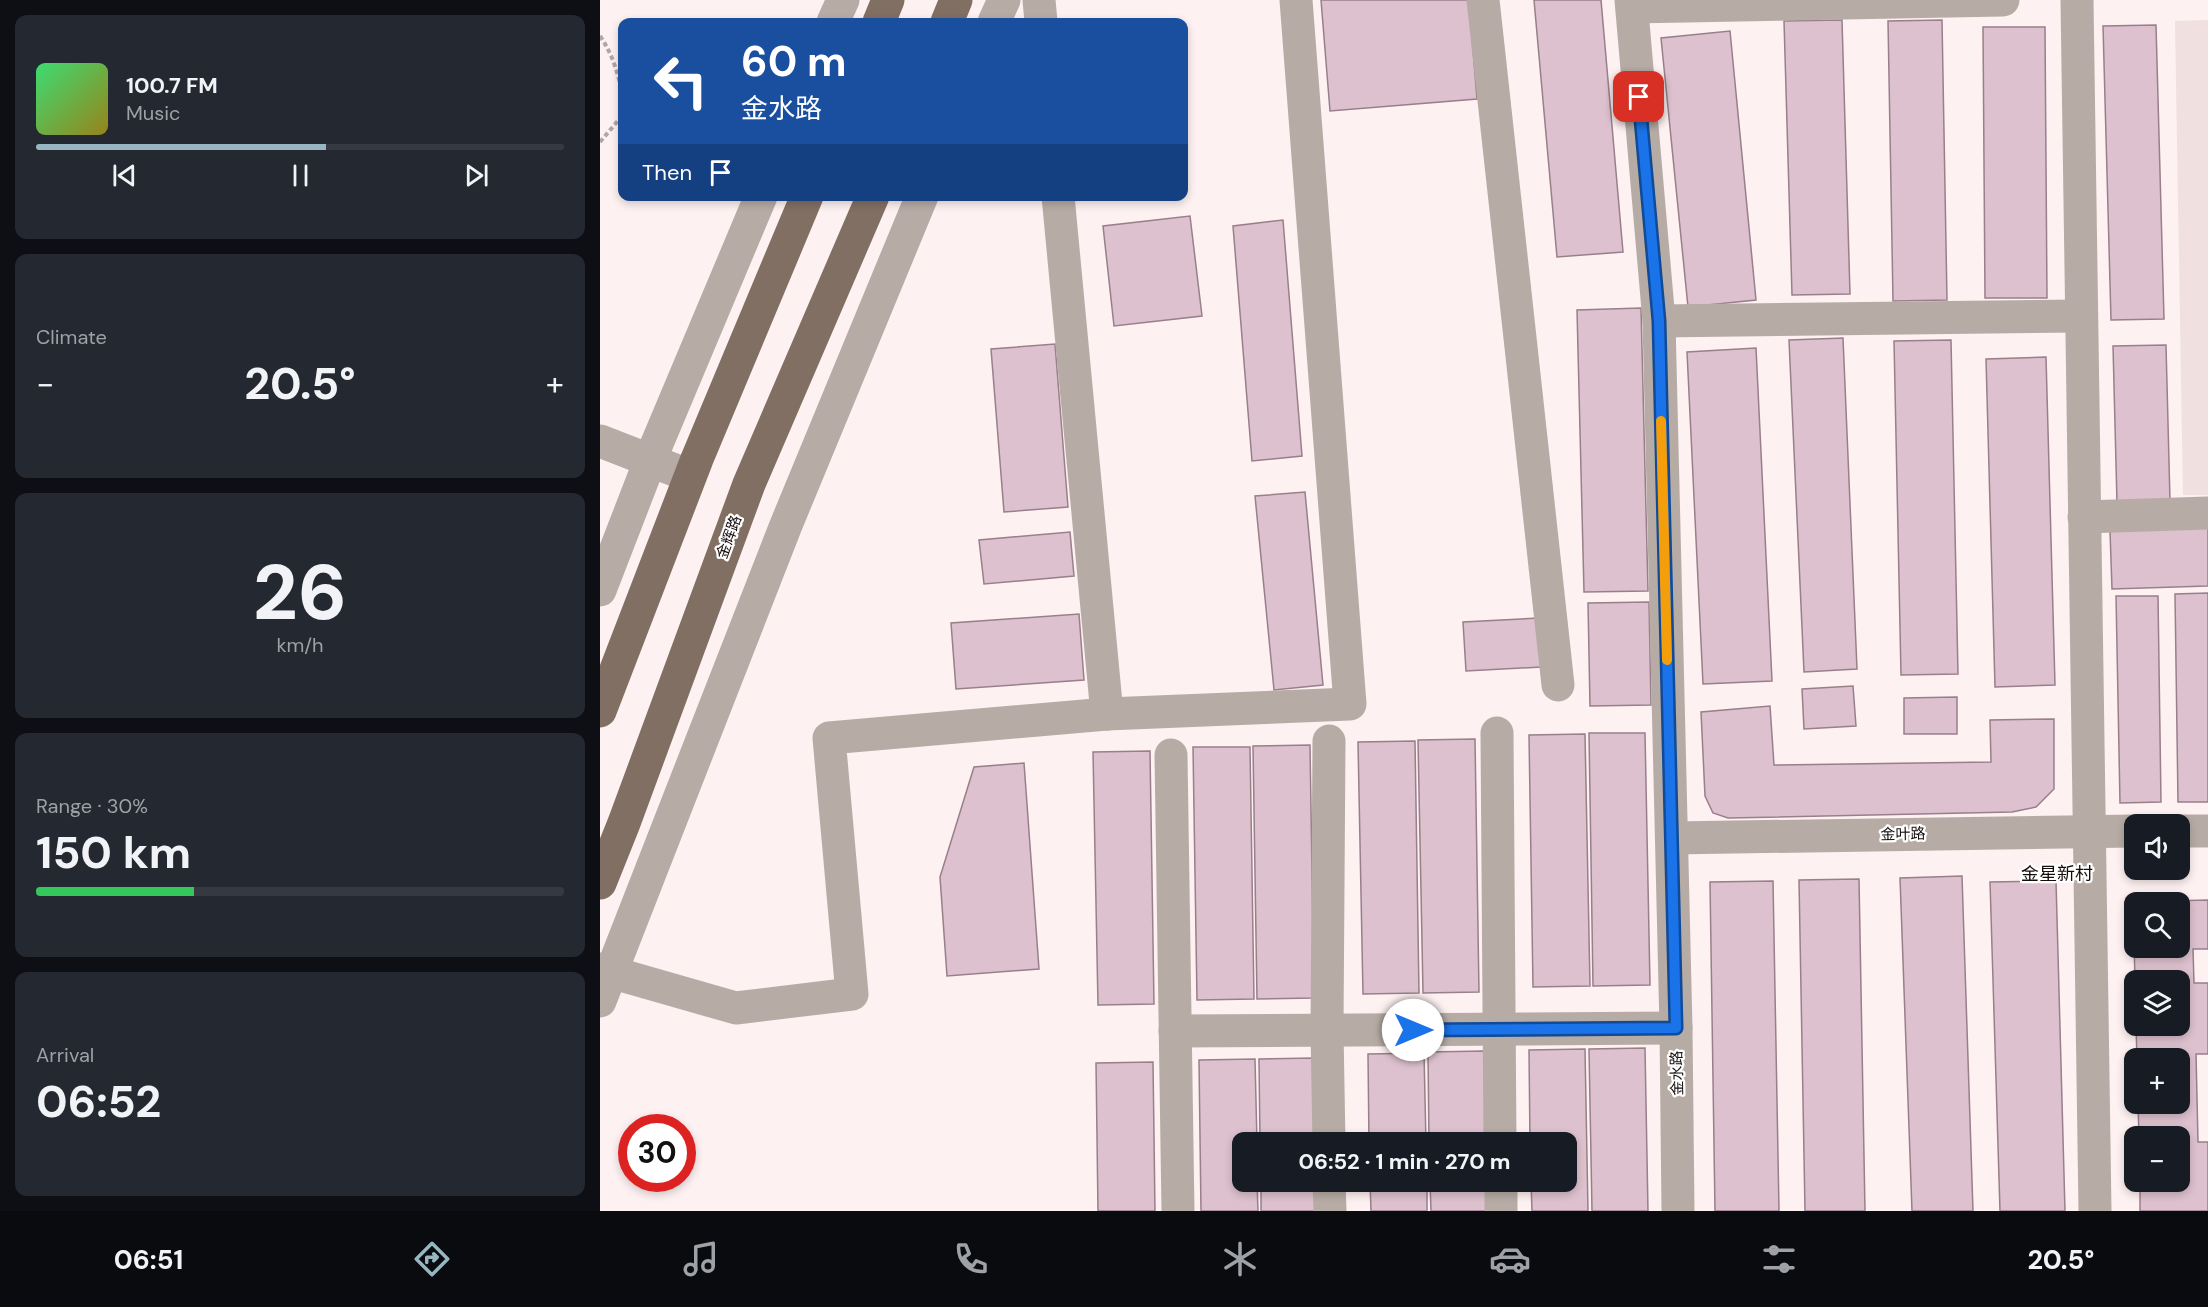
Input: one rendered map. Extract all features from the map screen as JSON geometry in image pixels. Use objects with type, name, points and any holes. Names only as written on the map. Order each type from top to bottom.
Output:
[{"type":"main road","points":[[881,18],[888,0]]},
{"type":"main road","points":[[949,18],[957,0]]},
{"type":"main road","points":[[600,711],[690,476],[805,201]]},
{"type":"main road","name":"金辉路","points":[[600,883],[749,484],[871,201]]},
{"type":"street","points":[[835,18],[843,0]]},
{"type":"street","points":[[996,18],[1004,0]]},
{"type":"street","points":[[1039,0],[1041,18]]},
{"type":"street","points":[[920,201],[786,525],[604,981],[736,1008],[852,994],[829,738],[1107,714],[1350,704],[1296,0]]},
{"type":"street","points":[[1483,0],[1558,685]]},
{"type":"street","points":[[1631,3],[2003,0]]},
{"type":"street","points":[[2077,0],[2095,1211]]},
{"type":"street","name":"金水路","points":[[1631,3],[1659,321],[1672,838],[1678,1211]]},
{"type":"street","points":[[600,590],[650,462],[759,201]]},
{"type":"street","points":[[1058,201],[1107,714]]},
{"type":"street","points":[[1659,321],[2081,316]]},
{"type":"street","points":[[600,441],[690,476]]},
{"type":"street","points":[[2084,517],[2208,513]]},
{"type":"street","points":[[1497,733],[1500,1132]]},
{"type":"street","points":[[1329,741],[1327,1030],[1329,1132]]},
{"type":"street","points":[[1171,755],[1178,1211]]},
{"type":"street","name":"金叶路","points":[[1672,838],[2124,831]]},
{"type":"street","points":[[2190,831],[2208,831]]},
{"type":"street","points":[[1175,1031],[1676,1028]]},
{"type":"street","points":[[1329,1192],[1330,1211]]},
{"type":"street","points":[[1501,1192],[1501,1211]]},
{"type":"path","points":[[600,36],[609,49],[618,74]]},
{"type":"path","points":[[600,142],[618,121]]},
{"type":"shaded area","points":[[2208,20],[2208,495],[2183,495],[2175,21]]},
{"type":"building","points":[[1321,0],[1469,0],[1477,99],[1330,111]]},
{"type":"building","points":[[1534,0],[1601,0],[1623,252],[1557,257]]},
{"type":"building","points":[[1842,20],[1850,294],[1792,295],[1784,21]]},
{"type":"building","points":[[1942,20],[1947,300],[1893,301],[1888,21]]},
{"type":"building","points":[[2156,25],[2164,319],[2111,320],[2103,26]]},
{"type":"building","points":[[1983,27],[2045,27],[2047,298],[1985,298]]},
{"type":"building","points":[[1730,31],[1756,300],[1688,307],[1661,38]]},
{"type":"building","points":[[1190,216],[1202,316],[1114,326],[1103,226]]},
{"type":"building","points":[[1283,220],[1302,456],[1252,461],[1233,226]]},
{"type":"building","points":[[1641,308],[1648,591],[1584,592],[1577,310]]},
{"type":"building","points":[[1843,338],[1857,669],[1804,672],[1789,340]]},
{"type":"building","points":[[1951,340],[1958,674],[1901,675],[1894,341]]},
{"type":"building","points":[[1055,344],[1068,507],[1004,512],[991,349]]},
{"type":"building","points":[[2166,345],[2170,501],[2117,503],[2113,346]]},
{"type":"building","points":[[1756,348],[1772,681],[1703,684],[1687,352]]},
{"type":"building","points":[[2046,357],[2055,685],[1995,687],[1986,359]]},
{"type":"building","points":[[1305,492],[1323,685],[1274,690],[1255,496]]},
{"type":"building","points":[[2208,528],[2208,586],[2112,589],[2110,531]]},
{"type":"building","points":[[1070,532],[1074,576],[984,584],[979,540]]},
{"type":"building","points":[[2208,593],[2208,802],[2178,802],[2175,594]]},
{"type":"building","points":[[2116,596],[2158,596],[2161,802],[2120,803]]},
{"type":"building","points":[[1649,602],[1651,705],[1590,706],[1588,603]]},
{"type":"building","points":[[1079,614],[1084,680],[956,689],[951,623]]},
{"type":"building","points":[[1539,618],[1541,667],[1466,671],[1463,622]]},
{"type":"building","points":[[1853,686],[1856,726],[1804,729],[1802,689]]},
{"type":"building","points":[[1957,697],[1957,734],[1904,734],[1904,698]]},
{"type":"building","points":[[1770,706],[1774,765],[1991,762],[1990,720],[2054,719],[2054,789],[2036,807],[2012,812],[1728,818],[1713,813],[1705,796],[1701,712]]},
{"type":"building","points":[[1589,733],[1645,733],[1650,985],[1593,986]]},
{"type":"building","points":[[1585,734],[1590,986],[1533,987],[1529,735]]},
{"type":"building","points":[[1475,739],[1479,992],[1423,993],[1418,740]]},
{"type":"building","points":[[1415,741],[1419,993],[1363,994],[1358,742]]},
{"type":"building","points":[[1310,745],[1314,998],[1257,999],[1253,746]]},
{"type":"building","points":[[1193,747],[1250,747],[1254,999],[1197,1000]]},
{"type":"building","points":[[1150,751],[1154,1004],[1098,1005],[1093,752]]},
{"type":"building","points":[[1024,763],[1039,969],[947,976],[940,877],[974,767]]},
{"type":"building","points":[[1962,876],[1973,1211],[1912,1211],[1900,878]]},
{"type":"building","points":[[1859,879],[1865,1211],[1805,1211],[1799,880]]},
{"type":"building","points":[[1773,881],[1779,1211],[1715,1211],[1710,882]]},
{"type":"building","points":[[2056,881],[2065,1211],[2000,1211],[1990,882]]},
{"type":"building","points":[[2190,900],[2208,900],[2208,949],[2193,949],[2194,983],[2208,983],[2208,1054],[2196,1054],[2198,1142],[2208,1142],[2208,1211],[2140,1211],[2140,1192],[2190,1192],[2190,1126],[2139,1126],[2138,1114],[2190,1114],[2190,1048],[2137,1048],[2136,1036],[2190,1036],[2190,970],[2135,970],[2134,958],[2190,958]]},
{"type":"building","points":[[1645,1048],[1648,1211],[1592,1211],[1589,1049]]},
{"type":"building","points":[[1585,1049],[1588,1211],[1532,1211],[1531,1192],[1577,1192],[1577,1132],[1530,1132],[1529,1050]]},
{"type":"building","points":[[1484,1051],[1486,1132],[1429,1132],[1428,1052]]},
{"type":"building","points":[[1424,1053],[1426,1132],[1369,1132],[1368,1054]]},
{"type":"building","points":[[1315,1058],[1317,1132],[1260,1132],[1259,1059]]},
{"type":"building","points":[[1255,1059],[1257,1132],[1232,1132],[1232,1192],[1257,1192],[1258,1211],[1201,1211],[1199,1060]]},
{"type":"building","points":[[1153,1062],[1155,1211],[1098,1211],[1096,1063]]},
{"type":"building","points":[[1261,1192],[1317,1192],[1318,1211],[1261,1211]]},
{"type":"building","points":[[1370,1192],[1427,1192],[1427,1211],[1371,1211]]},
{"type":"building","points":[[1430,1192],[1487,1192],[1487,1211],[1431,1211]]},
{"type":"slow traffic","points":[[1661,421],[1667,660]]},
{"type":"district","name":"金星新村","points":[[2057,874]]},
{"type":"route","points":[[1413,1030],[1676,1028],[1659,321],[1639,97]]}]
